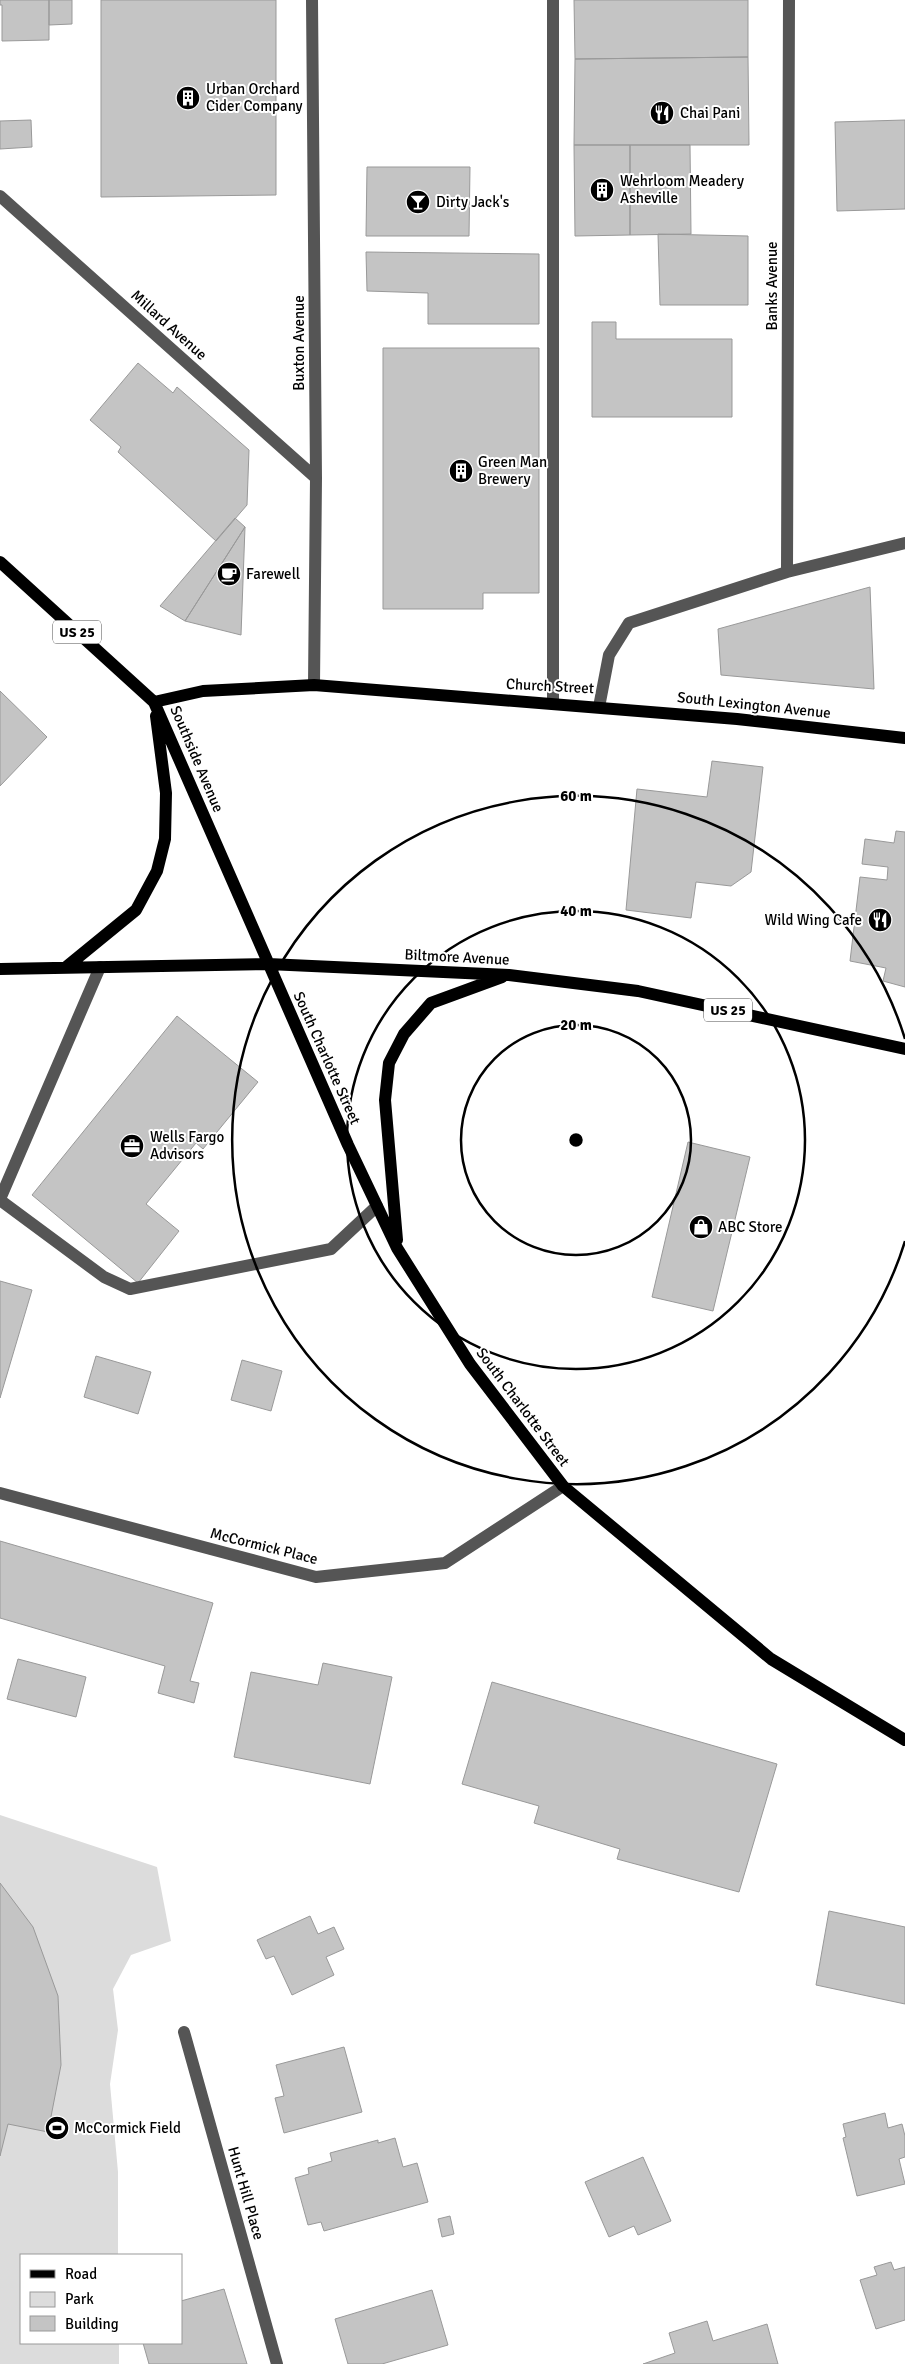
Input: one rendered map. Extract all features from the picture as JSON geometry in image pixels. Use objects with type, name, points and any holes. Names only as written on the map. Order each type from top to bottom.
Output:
[{"type":"main road","name":"Southside Avenue","points":[[0,562],[154,702],[268,964]]},
{"type":"main road","name":"Church Street","points":[[154,702],[203,691],[314,685],[599,707]]},
{"type":"main road","points":[[65,968],[136,910],[157,871],[165,839],[166,793],[154,702]]},
{"type":"main road","name":"South Lexington Avenue","points":[[599,707],[736,719],[905,738]]},
{"type":"main road","name":"Biltmore Avenue","points":[[0,969],[268,964],[509,975],[638,991],[905,1049]]},
{"type":"main road","name":"South Charlotte Street","points":[[268,964],[397,1248],[470,1364],[563,1486],[771,1659],[905,1740]]},
{"type":"main road","points":[[397,1248],[385,1100],[389,1063],[404,1034],[431,1003],[509,975]]},
{"type":"street","name":"Buxton Avenue","points":[[312,0],[316,478],[314,685]]},
{"type":"street","points":[[553,0],[553,704]]},
{"type":"street","name":"Banks Avenue","points":[[787,572],[789,0]]},
{"type":"street","name":"Millard Avenue","points":[[0,196],[316,478]]},
{"type":"street","name":"Church Street","points":[[599,707],[609,655],[630,623],[787,572],[905,543]]},
{"type":"street","points":[[100,968],[0,1200],[104,1277],[130,1289],[331,1250],[377,1206]]},
{"type":"street","name":"McCormick Place","points":[[0,1494],[316,1578],[445,1563],[563,1486]]},
{"type":"street","name":"Hunt Hill Place","points":[[184,2032],[277,2364]]},
{"type":"green space","name":"McCormick Field","points":[[0,1815],[157,1867],[171,1941],[131,1955],[113,1989],[118,2030],[110,2084],[118,2172],[118,2254],[20,2254],[20,2344],[119,2344],[119,2364],[0,2364]]},
{"type":"building","points":[[0,0],[49,0],[49,40],[2,41],[2,5],[0,5]]},
{"type":"building","points":[[49,0],[72,0],[72,24],[49,25]]},
{"type":"building","name":"Urban Orchard Cider Company","points":[[101,0],[276,0],[276,195],[101,197]]},
{"type":"building","points":[[574,0],[748,0],[748,57],[575,59]]},
{"type":"building","name":"Chai Pani","points":[[748,57],[749,145],[574,145],[575,59]]},
{"type":"building","points":[[31,120],[32,147],[0,149],[0,121]]},
{"type":"building","points":[[905,120],[905,209],[837,211],[835,122]]},
{"type":"building","name":"Wehrloom Meadery Asheville","points":[[574,145],[630,145],[630,235],[575,236]]},
{"type":"building","points":[[630,145],[690,145],[691,234],[630,235]]},
{"type":"building","name":"Dirty Jack's","points":[[367,167],[470,167],[469,236],[366,236]]},
{"type":"building","points":[[658,234],[748,236],[748,305],[660,305]]},
{"type":"building","points":[[366,252],[539,254],[539,324],[428,324],[428,293],[367,291]]},
{"type":"building","points":[[592,322],[616,322],[616,339],[732,339],[732,417],[592,417]]},
{"type":"building","name":"Green Man Brewery","points":[[383,348],[539,348],[539,593],[483,593],[483,609],[383,609]]},
{"type":"building","points":[[138,363],[173,393],[177,387],[249,450],[247,505],[216,541],[118,452],[121,447],[90,420]]},
{"type":"building","points":[[235,518],[245,527],[185,621],[160,606]]},
{"type":"building","name":"Farewell","points":[[245,527],[241,635],[185,621]]},
{"type":"building","points":[[870,587],[874,689],[721,675],[718,629]]},
{"type":"building","points":[[0,691],[47,737],[0,786]]},
{"type":"building","points":[[712,761],[763,767],[751,872],[731,886],[696,882],[691,918],[626,910],[637,789],[707,797]]},
{"type":"building","name":"Wild Wing Cafe","points":[[896,831],[905,832],[905,987],[883,981],[886,968],[850,961],[860,877],[887,880],[888,867],[862,864],[865,839],[894,843]]},
{"type":"building","name":"Wells Fargo Advisors","points":[[177,1016],[258,1082],[203,1149],[196,1143],[146,1204],[179,1231],[138,1283],[32,1195]]},
{"type":"building","name":"ABC Store","points":[[688,1142],[750,1157],[713,1311],[652,1297]]},
{"type":"building","points":[[0,1281],[32,1290],[0,1398]]},
{"type":"building","points":[[96,1356],[151,1372],[138,1414],[84,1397]]},
{"type":"building","points":[[242,1360],[282,1371],[271,1411],[231,1400]]},
{"type":"building","points":[[0,1541],[213,1603],[190,1681],[199,1683],[194,1703],[158,1693],[165,1666],[0,1618]]},
{"type":"building","points":[[18,1659],[86,1677],[76,1717],[7,1699]]},
{"type":"building","points":[[323,1663],[392,1677],[370,1784],[234,1757],[251,1672],[318,1685]]},
{"type":"building","points":[[492,1682],[777,1764],[739,1892],[617,1859],[620,1849],[534,1823],[539,1806],[462,1784]]},
{"type":"building","points":[[0,1883],[33,1927],[58,1996],[61,2065],[48,2132],[8,2124],[0,2156]]},
{"type":"building","points":[[829,1911],[905,1927],[905,2004],[816,1985]]},
{"type":"building","points":[[310,1916],[318,1934],[334,1927],[344,1949],[326,1957],[334,1975],[292,1995],[274,1956],[266,1959],[257,1940]]},
{"type":"building","points":[[344,2047],[362,2112],[284,2133],[275,2098],[284,2096],[276,2065]]},
{"type":"building","points":[[885,2113],[888,2128],[902,2124],[905,2136],[905,2157],[899,2159],[905,2184],[857,2196],[843,2138],[846,2137],[843,2124]]},
{"type":"building","points":[[395,2138],[403,2167],[417,2163],[428,2202],[324,2231],[321,2222],[308,2225],[295,2178],[309,2174],[308,2168],[332,2161],[330,2153],[378,2140],[378,2143]]},
{"type":"building","points":[[643,2157],[671,2221],[638,2235],[634,2226],[609,2237],[585,2182]]},
{"type":"building","points":[[450,2216],[454,2234],[442,2237],[438,2219]]},
{"type":"building","points":[[891,2262],[894,2270],[905,2267],[905,2320],[876,2329],[860,2280],[877,2275],[874,2267]]},
{"type":"building","points":[[224,2289],[247,2364],[149,2364],[143,2344],[182,2344],[182,2301]]},
{"type":"building","points":[[432,2290],[448,2345],[382,2364],[348,2364],[335,2319]]},
{"type":"building","points":[[707,2321],[713,2341],[767,2324],[778,2364],[643,2364],[675,2353],[669,2333]]},
{"type":"place","name":"Urban Orchard Cider Company","points":[[188,98]]},
{"type":"place","name":"Chai Pani","points":[[662,113]]},
{"type":"place","name":"Wehrloom Meadery Asheville","points":[[602,190]]},
{"type":"place","name":"Dirty Jack's","points":[[418,202]]},
{"type":"place","name":"Green Man Brewery","points":[[461,471]]},
{"type":"place","name":"Farewell","points":[[229,574]]},
{"type":"place","name":"Wild Wing Cafe","points":[[880,920]]},
{"type":"place","name":"Wells Fargo Advisors","points":[[132,1146]]},
{"type":"place","name":"ABC Store","points":[[701,1227]]},
{"type":"place","name":"McCormick Field","points":[[57,2128]]}]
